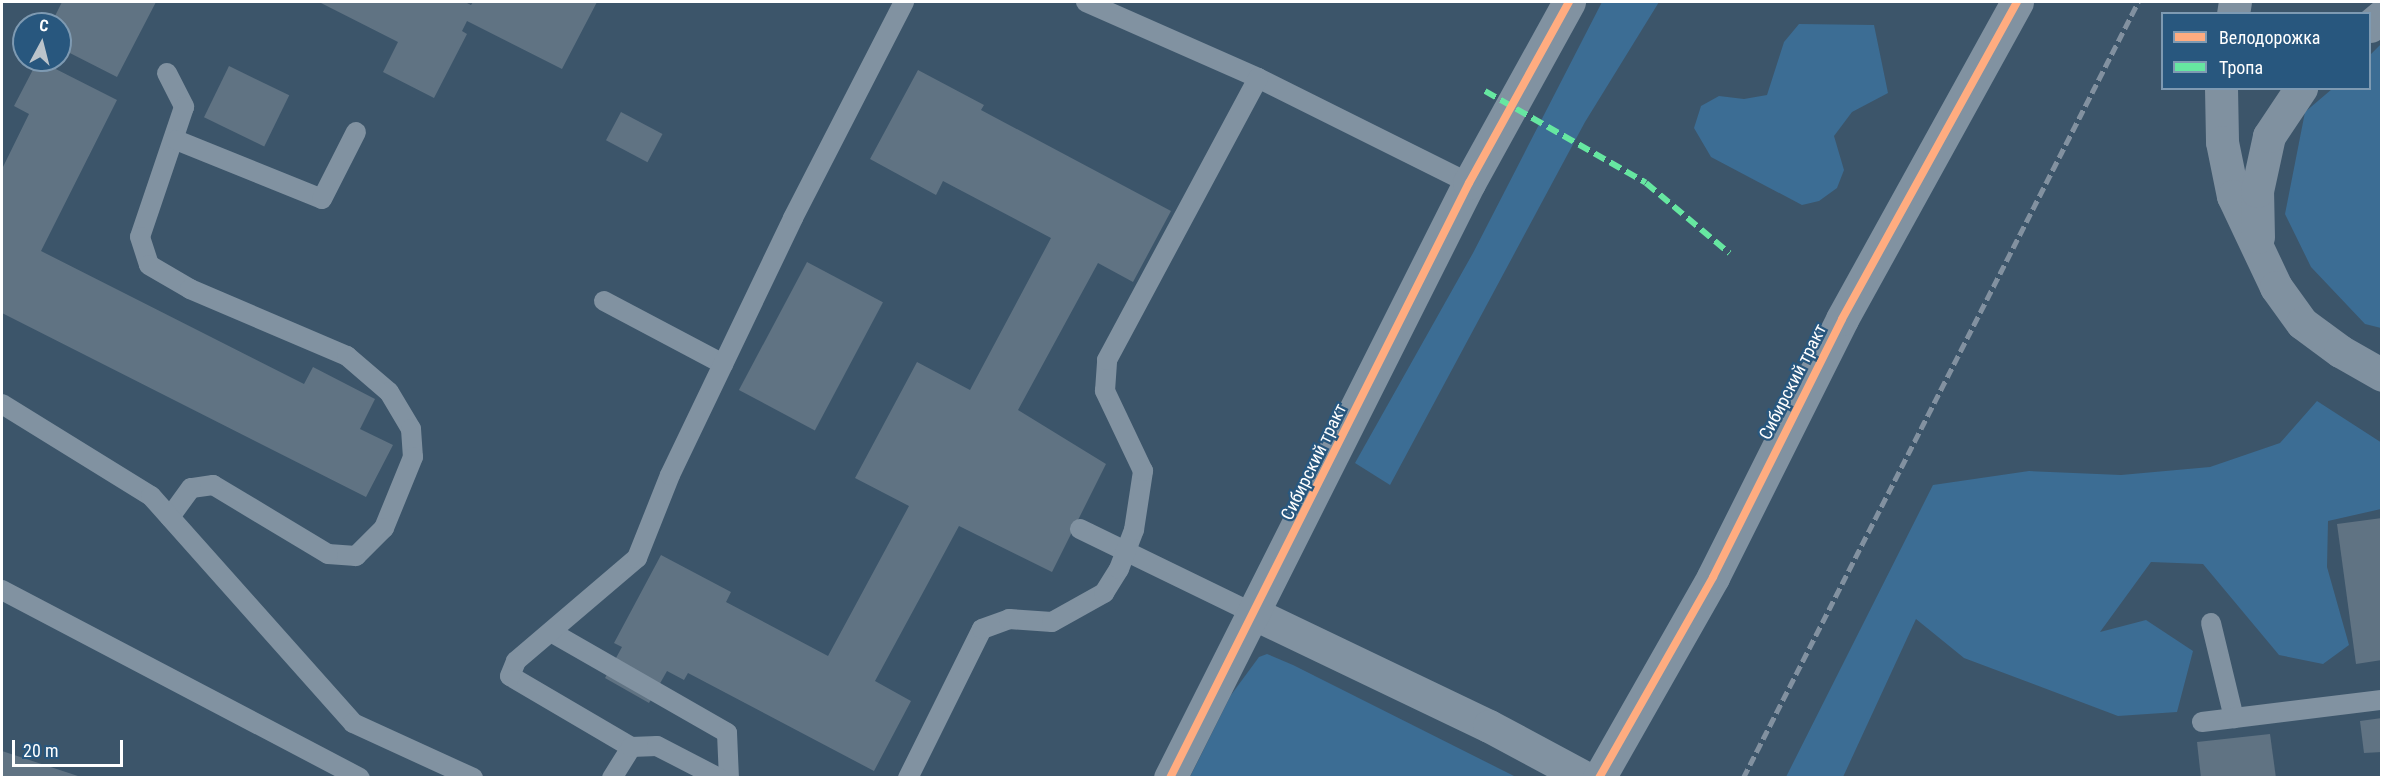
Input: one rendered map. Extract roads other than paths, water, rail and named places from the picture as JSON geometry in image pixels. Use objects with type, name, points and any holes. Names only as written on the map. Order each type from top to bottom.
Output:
[{"type":"main road","points":[[2221,90],[2222,142],[2233,196],[2276,286],[2302,323],[2340,351],[2382,375]]},
{"type":"main road","points":[[2259,252],[2257,191],[2269,136],[2300,90]]},
{"type":"street","name":"Сибирский тракт","points":[[1170,777],[1255,614],[1469,183],[1569,2]]},
{"type":"street","name":"Сибирский тракт","points":[[1599,777],[1713,577],[1842,319],[2017,2]]},
{"type":"street","points":[[1255,614],[1489,726],[1586,777]]},
{"type":"lane","points":[[719,777],[657,746],[631,747],[523,686],[510,675],[516,661],[637,558],[670,475],[723,364],[904,2]]},
{"type":"lane","points":[[1086,2],[1258,78],[1469,183]]},
{"type":"lane","points":[[167,73],[184,107],[176,140],[140,237],[149,265],[190,289],[347,356],[389,392],[411,429],[413,457],[384,528],[356,556],[328,554],[213,485],[191,488],[170,517]]},
{"type":"lane","points":[[908,777],[982,629],[1010,619],[1052,622],[1104,593],[1126,552],[1134,530],[1143,471],[1105,391],[1107,360],[1258,78]]},
{"type":"lane","points":[[176,140],[322,199],[356,132]]},
{"type":"lane","points":[[604,301],[723,364]]},
{"type":"lane","points":[[2,404],[151,496],[352,723],[473,777]]},
{"type":"lane","points":[[1080,529],[1255,614]]},
{"type":"lane","points":[[2,590],[360,777]]},
{"type":"lane","points":[[2211,623],[2234,718]]},
{"type":"lane","points":[[551,632],[727,733],[729,777]]},
{"type":"lane","points":[[2202,722],[2234,718],[2329,716],[2382,700]]},
{"type":"lane","points":[[612,777],[631,747]]},
{"type":"railway","points":[[1743,778],[2138,2]]}]
